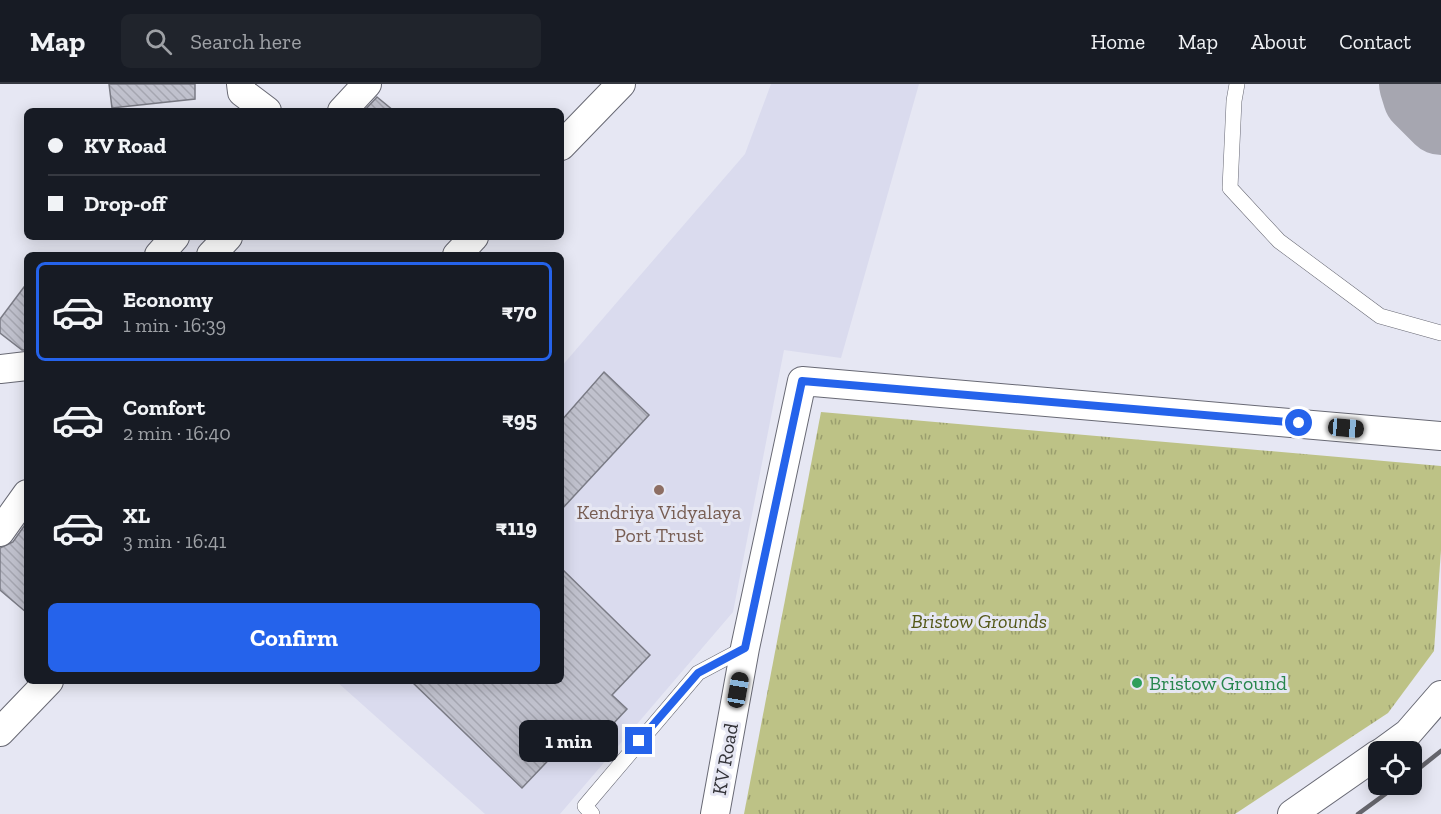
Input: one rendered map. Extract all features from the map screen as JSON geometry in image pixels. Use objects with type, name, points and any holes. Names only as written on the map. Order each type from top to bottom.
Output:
[{"type":"street","points":[[241,84],[242,92],[263,108]]},
{"type":"street","points":[[345,108],[367,84]]},
{"type":"street","points":[[564,143],[621,84]]},
{"type":"street","points":[[162,252],[172,240]]},
{"type":"street","points":[[214,252],[225,240]]},
{"type":"street","points":[[460,252],[471,240]]},
{"type":"street","points":[[0,369],[24,366]]},
{"type":"street","name":"KV Road","points":[[715,814],[745,648],[802,381],[1441,436]]},
{"type":"street","points":[[0,532],[24,498]]},
{"type":"street","points":[[0,732],[46,684]]},
{"type":"street","points":[[1397,741],[1408,733],[1441,695]]},
{"type":"street","points":[[1292,814],[1368,761]]},
{"type":"lane","points":[[1237,84],[1234,100],[1230,188],[1279,241],[1380,315],[1441,333]]},
{"type":"lane","points":[[592,814],[585,806],[698,673],[745,648]]},
{"type":"shaded area","name":"Kendriya Vidyalaya Port Trust","points":[[771,84],[919,84],[841,358],[784,350],[733,612],[560,814],[485,814],[339,684],[564,684],[564,364],[745,154]]},
{"type":"shaded area","points":[[1393,84],[1441,84],[1441,148],[1432,143],[1405,113]]},
{"type":"green space","name":"Bristow Grounds","points":[[821,412],[1441,466],[1441,550],[1434,651],[1388,713],[1235,814],[744,814]]},
{"type":"building","points":[[109,84],[195,84],[195,99],[112,108]]},
{"type":"building","points":[[377,97],[390,108],[367,108]]},
{"type":"building","points":[[24,287],[24,350],[0,333],[0,319]]},
{"type":"building","points":[[604,372],[649,415],[564,507],[564,418]]},
{"type":"building","points":[[24,526],[24,610],[0,590],[0,548],[13,542]]},
{"type":"building","points":[[564,571],[650,655],[612,695],[627,709],[595,743],[579,728],[522,788],[414,684],[564,684]]},
{"type":"taxiway","points":[[1416,84],[1420,97],[1441,118]]},
{"type":"railway","points":[[1422,766],[1441,751]]},
{"type":"railway","points":[[1358,814],[1384,795]]},
{"type":"place","name":"Kendriya Vidyalaya Port Trust","points":[[659,490]]},
{"type":"place","name":"Bristow Ground","points":[[1137,683]]},
{"type":"route","points":[[639,741],[698,673],[745,648],[802,381],[1299,423]]}]
